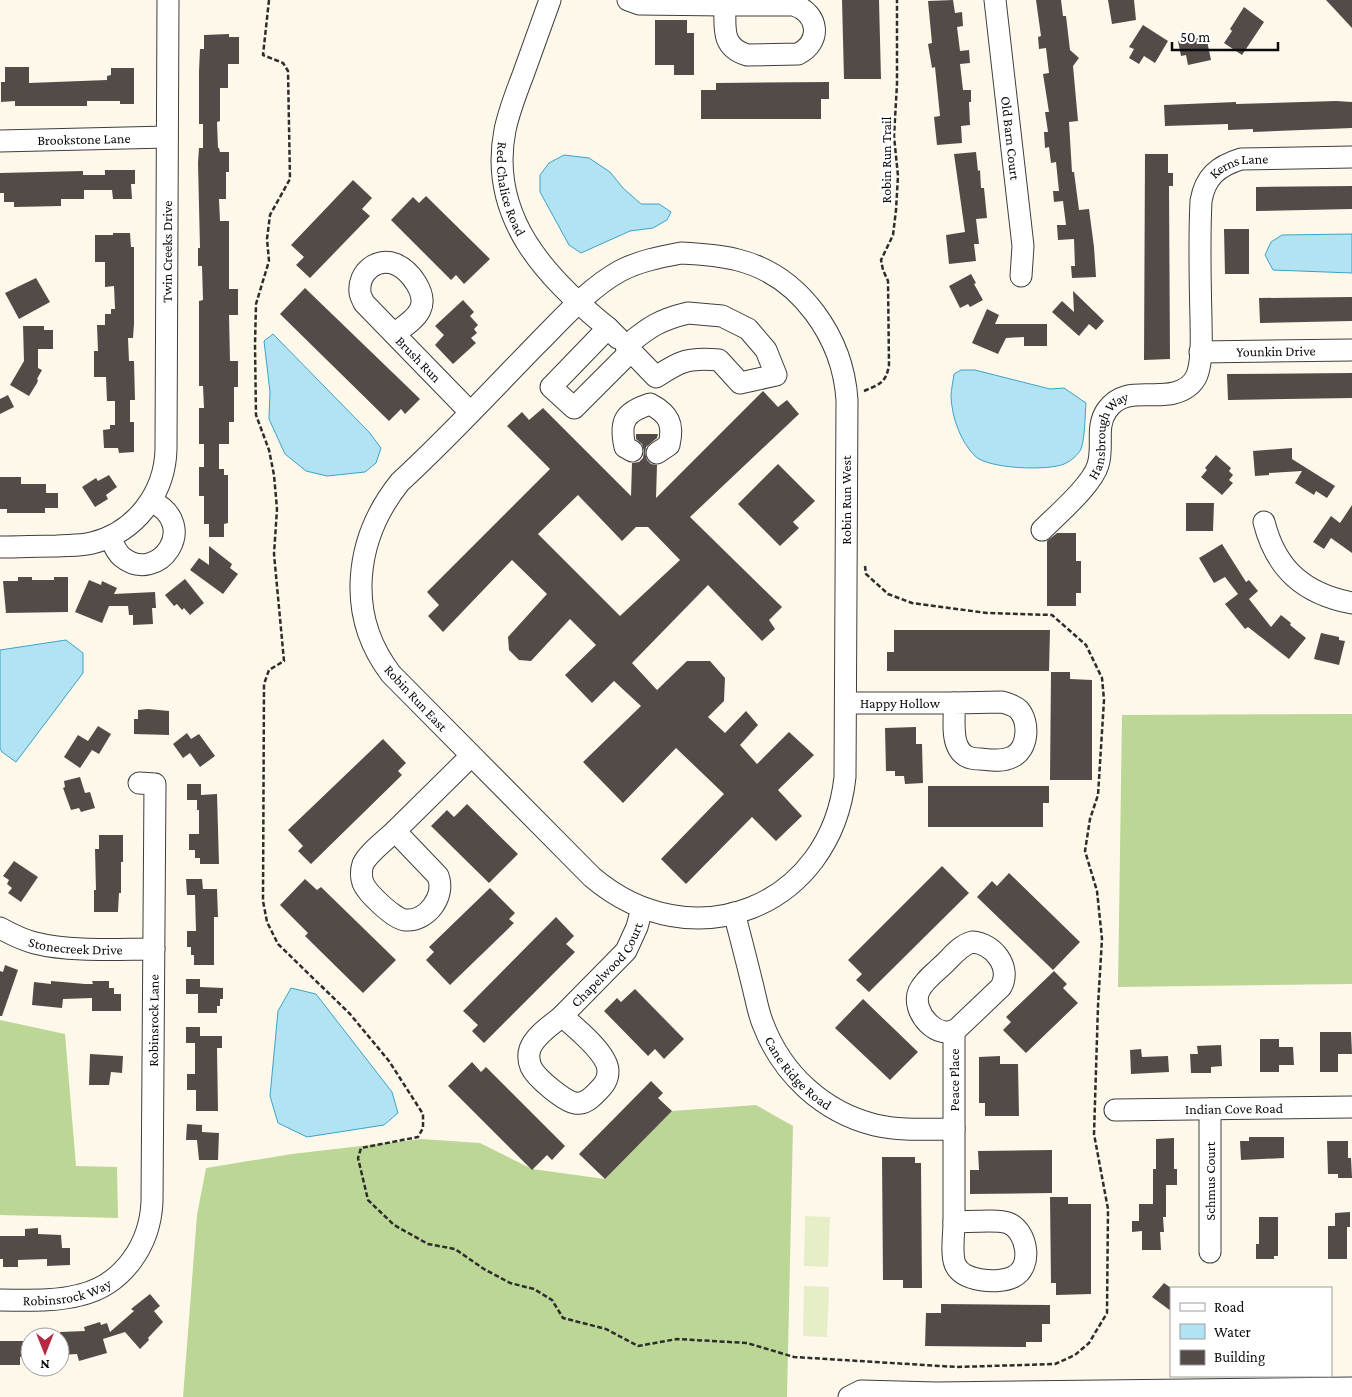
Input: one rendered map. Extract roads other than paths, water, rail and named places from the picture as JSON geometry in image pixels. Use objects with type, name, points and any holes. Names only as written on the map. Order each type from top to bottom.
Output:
[{"type":"street","name":"Twin Creeks Drive","points":[[0,547],[78,545],[110,537],[133,522],[151,501],[162,476],[166,455],[168,0]]},
{"type":"street","name":"Red Chalice Road","points":[[550,0],[508,116],[503,149],[503,176],[510,208],[523,239],[542,266],[578,304],[608,328],[656,378]]},
{"type":"street","points":[[628,0],[639,4],[725,5]]},
{"type":"street","name":"Old Barn Court","points":[[994,0],[1023,246],[1021,276]]},
{"type":"street","name":"Brookstone Lane","points":[[0,140],[167,137]]},
{"type":"street","name":"Kerns Lane","points":[[1200,352],[1202,194],[1210,177],[1220,167],[1241,158],[1352,157]]},
{"type":"street","name":"Robin Run West","points":[[578,304],[603,282],[637,263],[681,253],[707,253],[739,260],[774,276],[804,301],[821,321],[831,338],[838,356],[846,394],[846,777],[840,809],[831,833],[810,865],[791,883],[764,902],[734,913]]},
{"type":"street","name":"Brush Run","points":[[395,333],[420,311],[422,299],[419,287],[401,268],[393,263],[375,264],[363,276],[360,293],[364,303],[470,412]]},
{"type":"street","name":"Robin Run East","points":[[578,304],[400,482],[373,526],[365,552],[361,590],[363,610],[375,647],[388,669],[400,684],[592,877],[612,893],[654,913],[688,918],[714,918],[734,913]]},
{"type":"street","points":[[608,328],[551,387],[574,408],[646,330],[666,318],[688,313],[722,316],[748,329],[766,350],[776,375],[740,383],[719,360],[697,358],[675,364],[656,378],[650,404]]},
{"type":"street","name":"Younkin Drive","points":[[1200,352],[1352,350]]},
{"type":"street","name":"Hansbrough Way","points":[[1042,530],[1086,485],[1094,474],[1100,458],[1101,423],[1110,406],[1130,394],[1173,394],[1186,388],[1197,375],[1200,352]]},
{"type":"street","points":[[632,451],[625,447],[622,435],[625,419],[635,408],[650,404],[662,410],[669,420],[672,434],[669,445],[657,453]]},
{"type":"street","points":[[110,537],[121,556],[136,564],[148,564],[162,558],[173,543],[174,525],[165,510],[151,501]]},
{"type":"street","points":[[1264,522],[1275,553],[1291,574],[1312,590],[1336,600],[1352,603]]},
{"type":"street","name":"Happy Hollow","points":[[846,703],[954,703]]},
{"type":"street","points":[[395,831],[471,756]]},
{"type":"street","name":"Robinsrock Lane","points":[[126,1268],[144,1240],[152,1209],[155,784],[139,782]]},
{"type":"street","name":"Chapelwood Court","points":[[562,1016],[626,950],[637,927],[642,908]]},
{"type":"street","name":"Cane Ridge Road","points":[[734,913],[762,1022],[774,1049],[797,1080],[827,1104],[844,1114],[874,1125],[906,1129],[954,1129]]},
{"type":"street","name":"Stonecreek Drive","points":[[0,928],[26,940],[55,947],[154,949]]},
{"type":"street","name":"Peace Place","points":[[954,1032],[954,1222]]},
{"type":"street","name":"Indian Cove Road","points":[[1115,1110],[1352,1107]]},
{"type":"street","name":"Schmus Court","points":[[1210,1109],[1210,1252]]},
{"type":"street","name":"Robinsrock Way","points":[[0,1300],[58,1299],[79,1296],[104,1285],[126,1268]]},
{"type":"street","points":[[849,1397],[861,1391],[877,1394],[938,1395],[1352,1388]]},
{"type":"water","points":[[564,155],[589,158],[610,172],[623,188],[641,204],[659,204],[671,212],[667,220],[653,228],[630,231],[581,253],[569,245],[540,192],[540,175],[549,163]]},
{"type":"water","points":[[1352,234],[1352,273],[1273,270],[1265,255],[1271,242],[1282,235]]},
{"type":"water","points":[[273,334],[369,432],[381,448],[376,463],[365,472],[327,476],[306,471],[285,454],[269,419],[270,392],[264,341]]},
{"type":"water","points":[[961,370],[975,370],[1050,389],[1064,388],[1086,403],[1080,451],[1074,458],[1064,464],[1045,468],[1018,468],[992,464],[975,456],[961,436],[955,421],[952,405],[951,394],[954,374]]},
{"type":"water","points":[[66,640],[83,653],[83,673],[16,762],[2,752],[0,748],[0,650]]},
{"type":"water","points":[[291,988],[316,994],[392,1092],[398,1113],[384,1125],[307,1137],[278,1123],[270,1096],[278,1011]]}]
